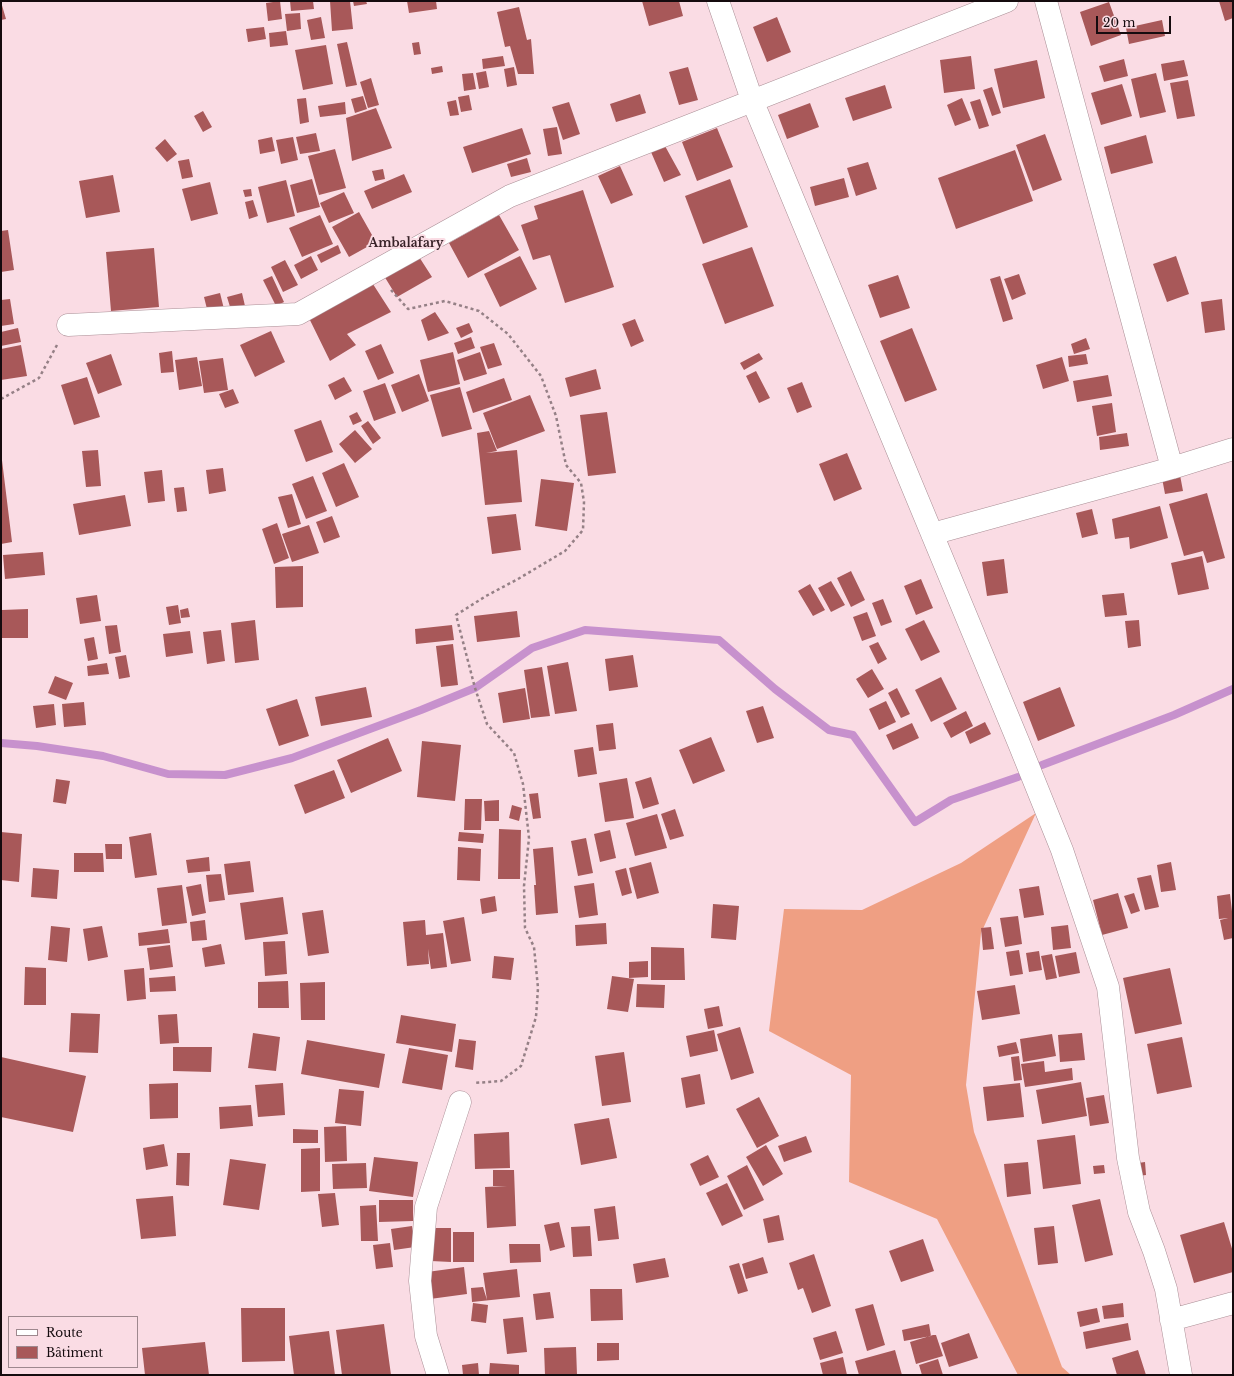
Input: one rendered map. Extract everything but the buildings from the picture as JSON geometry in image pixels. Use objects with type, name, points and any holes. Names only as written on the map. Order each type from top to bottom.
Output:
[{"type":"street","points":[[718,1],[752,100],[1062,850],[1108,987],[1128,1158],[1139,1212],[1164,1282],[1181,1375]]},
{"type":"street","points":[[68,325],[298,314],[510,196],[1007,1]]},
{"type":"street","points":[[1046,1],[1172,468]]},
{"type":"street","points":[[932,534],[1172,468],[1233,449]]},
{"type":"street","points":[[438,1375],[426,1336],[420,1281],[426,1207],[460,1102]]},
{"type":"street","points":[[1172,1320],[1233,1303]]},
{"type":"path","points":[[375,270],[408,309],[445,301],[479,311],[508,334],[541,376],[556,416],[566,465],[581,483],[584,502],[583,530],[565,551],[518,580],[486,596],[456,615],[487,724],[514,753],[523,784],[529,838],[524,886],[525,928],[534,948],[538,988],[536,1017],[521,1066],[501,1081],[472,1083],[460,1102]]},
{"type":"path","points":[[1,399],[40,378],[68,325]]},
{"type":"shaded area","points":[[1036,813],[981,933],[966,1085],[974,1132],[1062,1367],[1071,1375],[1018,1375],[937,1219],[849,1182],[851,1075],[769,1031],[784,909],[862,910],[961,863]]},
{"type":"waterway","points":[[1,743],[37,746],[103,756],[168,774],[225,775],[292,758],[421,710],[475,688],[532,648],[585,630],[719,640],[775,689],[829,730],[853,735],[915,822],[951,800],[1018,777]]},
{"type":"waterway","points":[[1042,765],[1174,715],[1233,689]]},
{"type":"district","name":"Ambalafary","points":[[406,244]]}]
